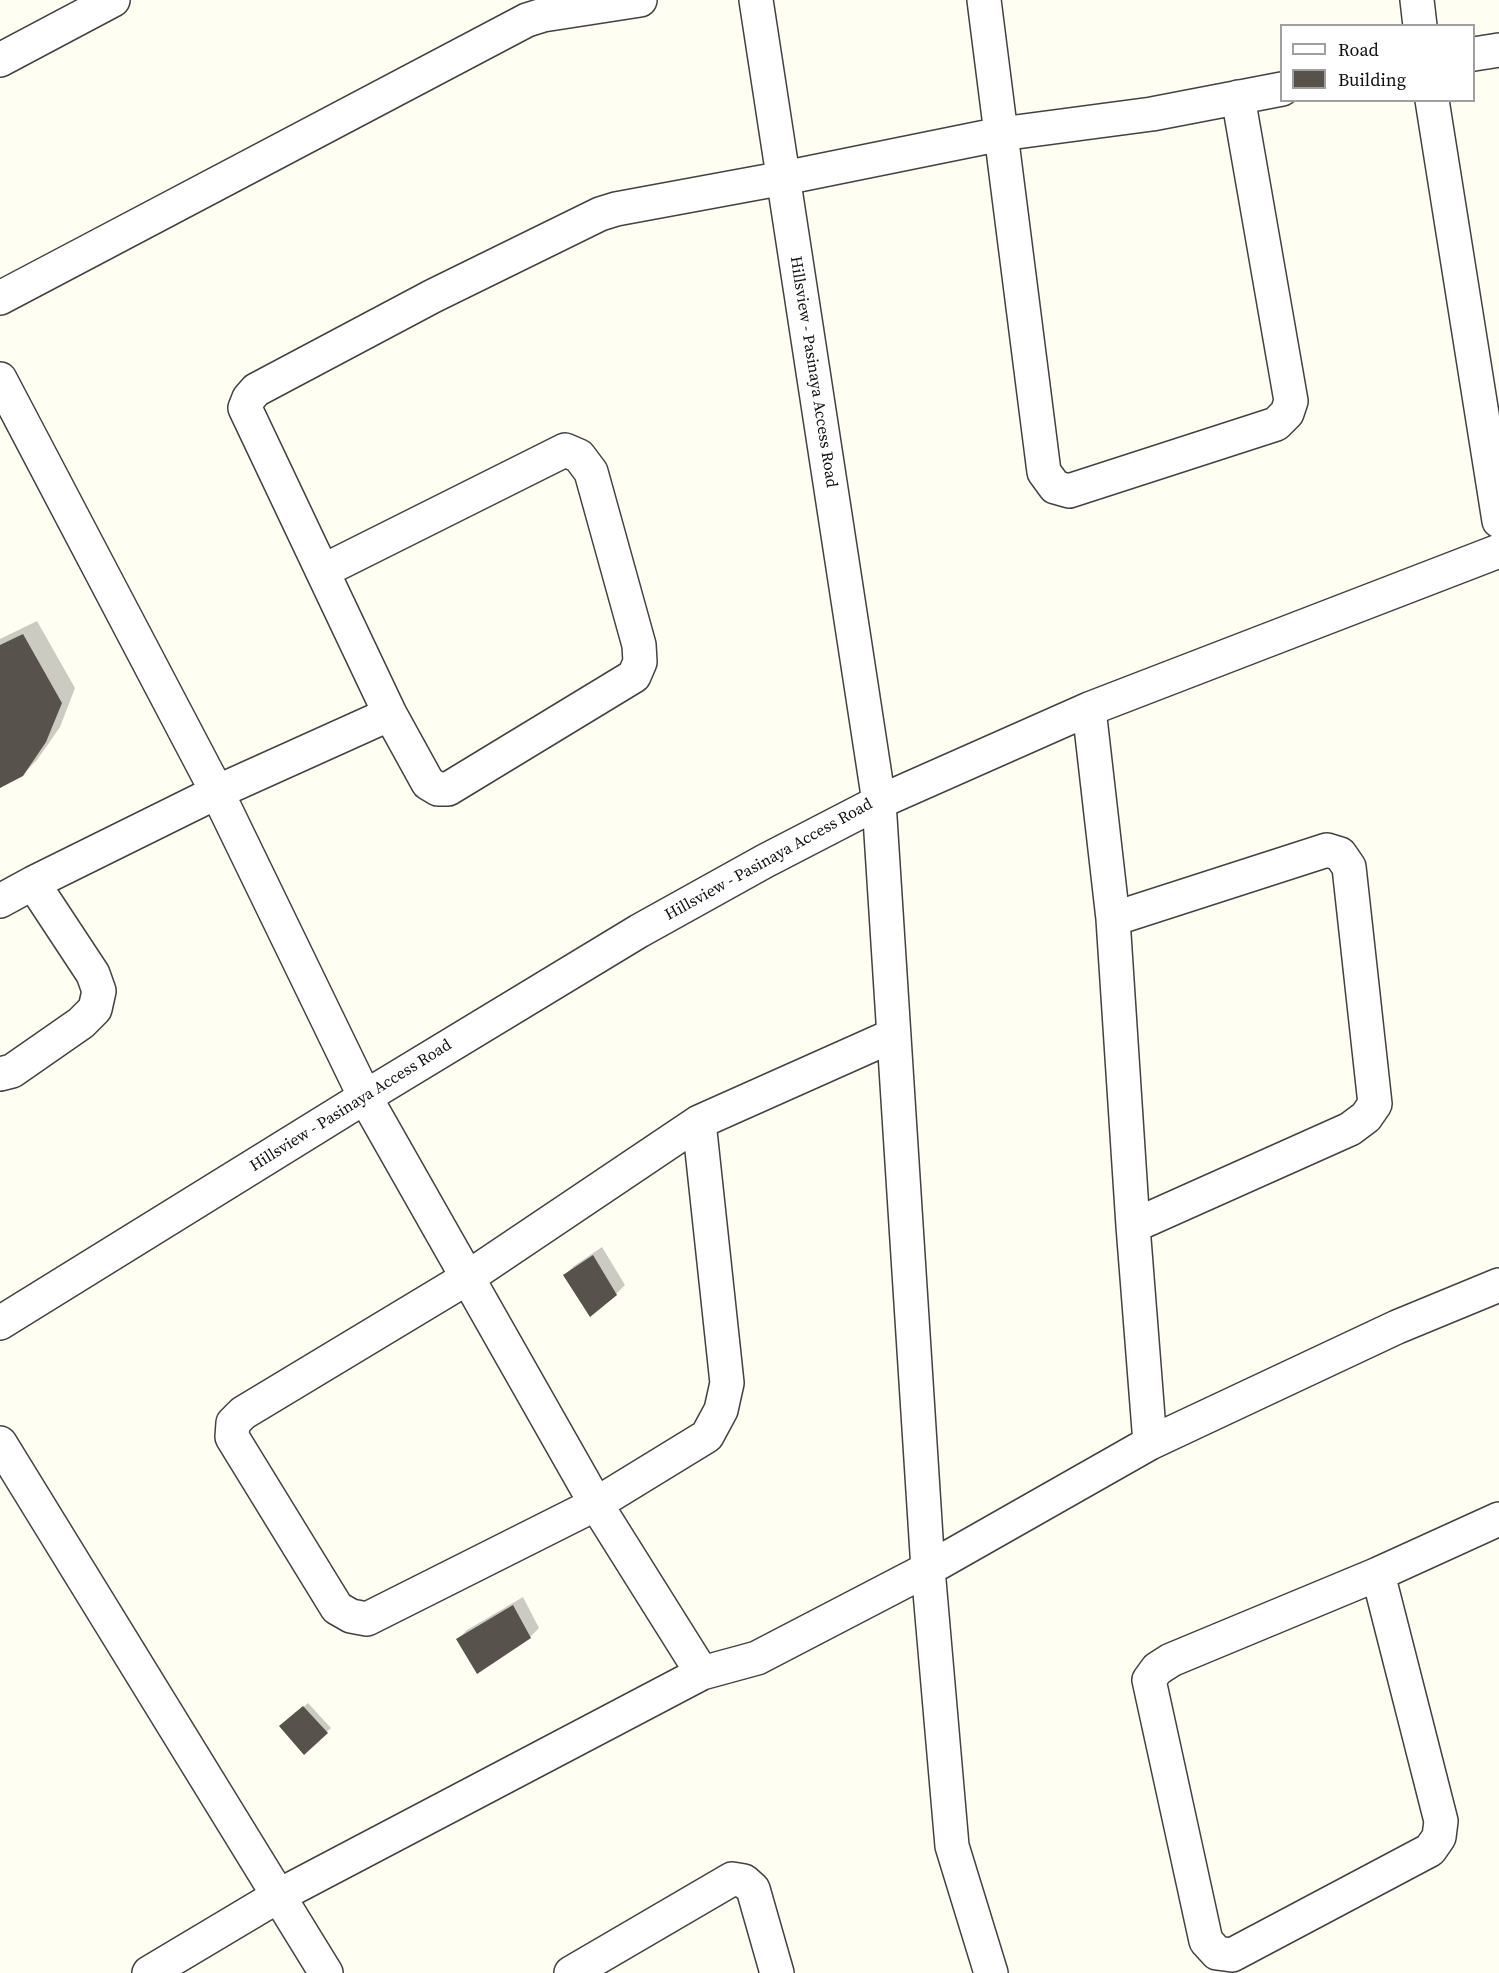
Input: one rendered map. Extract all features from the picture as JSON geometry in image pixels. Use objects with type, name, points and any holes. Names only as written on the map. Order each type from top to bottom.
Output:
[{"type":"street","points":[[0,60],[113,0]]},
{"type":"street","points":[[0,298],[527,20],[543,15],[640,0]]},
{"type":"street","name":"Hillsview - Pasinaya Access Road","points":[[0,1323],[365,1097],[649,926],[765,861],[879,802],[756,0]]},
{"type":"street","points":[[984,0],[1044,472],[1056,488],[1069,491],[1276,424],[1287,413],[1291,400],[1238,96]]},
{"type":"street","points":[[1416,0],[1420,24]]},
{"type":"street","points":[[1475,54],[1499,50]]},
{"type":"street","points":[[323,571],[565,450],[579,456],[591,472],[639,645],[640,662],[634,676],[448,789],[438,789],[428,783],[390,714],[245,408],[249,398],[256,390],[433,296],[600,214],[616,209],[1001,134],[1152,114],[1280,88]]},
{"type":"street","points":[[1432,102],[1499,521]]},
{"type":"street","points":[[0,379],[217,792],[365,1097],[596,1504],[702,1674]]},
{"type":"street","points":[[990,1973],[952,1846],[928,1569],[879,802],[1089,709],[1499,551]]},
{"type":"street","points":[[1089,709],[1113,919],[1150,1443]]},
{"type":"street","points":[[0,901],[217,792],[390,714]]},
{"type":"street","points":[[1113,919],[1327,850],[1340,854],[1349,867],[1375,1104],[1366,1117],[1350,1129],[1133,1226]]},
{"type":"street","points":[[0,1074],[12,1071],[81,1023],[95,1009],[99,991],[93,974],[33,883]]},
{"type":"street","points":[[699,1122],[727,1383],[721,1410],[707,1436],[596,1504],[367,1619],[351,1616],[337,1608],[232,1437],[233,1423],[243,1413],[467,1278],[699,1122],[894,1035]]},
{"type":"street","points":[[150,1973],[279,1896],[702,1674],[757,1658],[928,1569],[1150,1443],[1414,1320],[1499,1285]]},
{"type":"street","points":[[0,1443],[326,1973]]},
{"type":"street","points":[[1377,1574],[1441,1821],[1439,1837],[1430,1851],[1243,1950],[1232,1955],[1217,1953],[1206,1941],[1149,1680],[1157,1669],[1171,1660],[1377,1574],[1499,1519]]},
{"type":"street","points":[[571,1973],[732,1880],[744,1881],[753,1889],[777,1973]]},
{"type":"building","points":[[23,634],[62,703],[46,742],[23,776],[0,788],[0,645]]},
{"type":"building","points":[[593,1255],[617,1295],[590,1317],[563,1275]]},
{"type":"building","points":[[513,1605],[531,1638],[477,1674],[456,1639]]},
{"type":"building","points":[[303,1706],[328,1733],[304,1755],[279,1726]]}]
